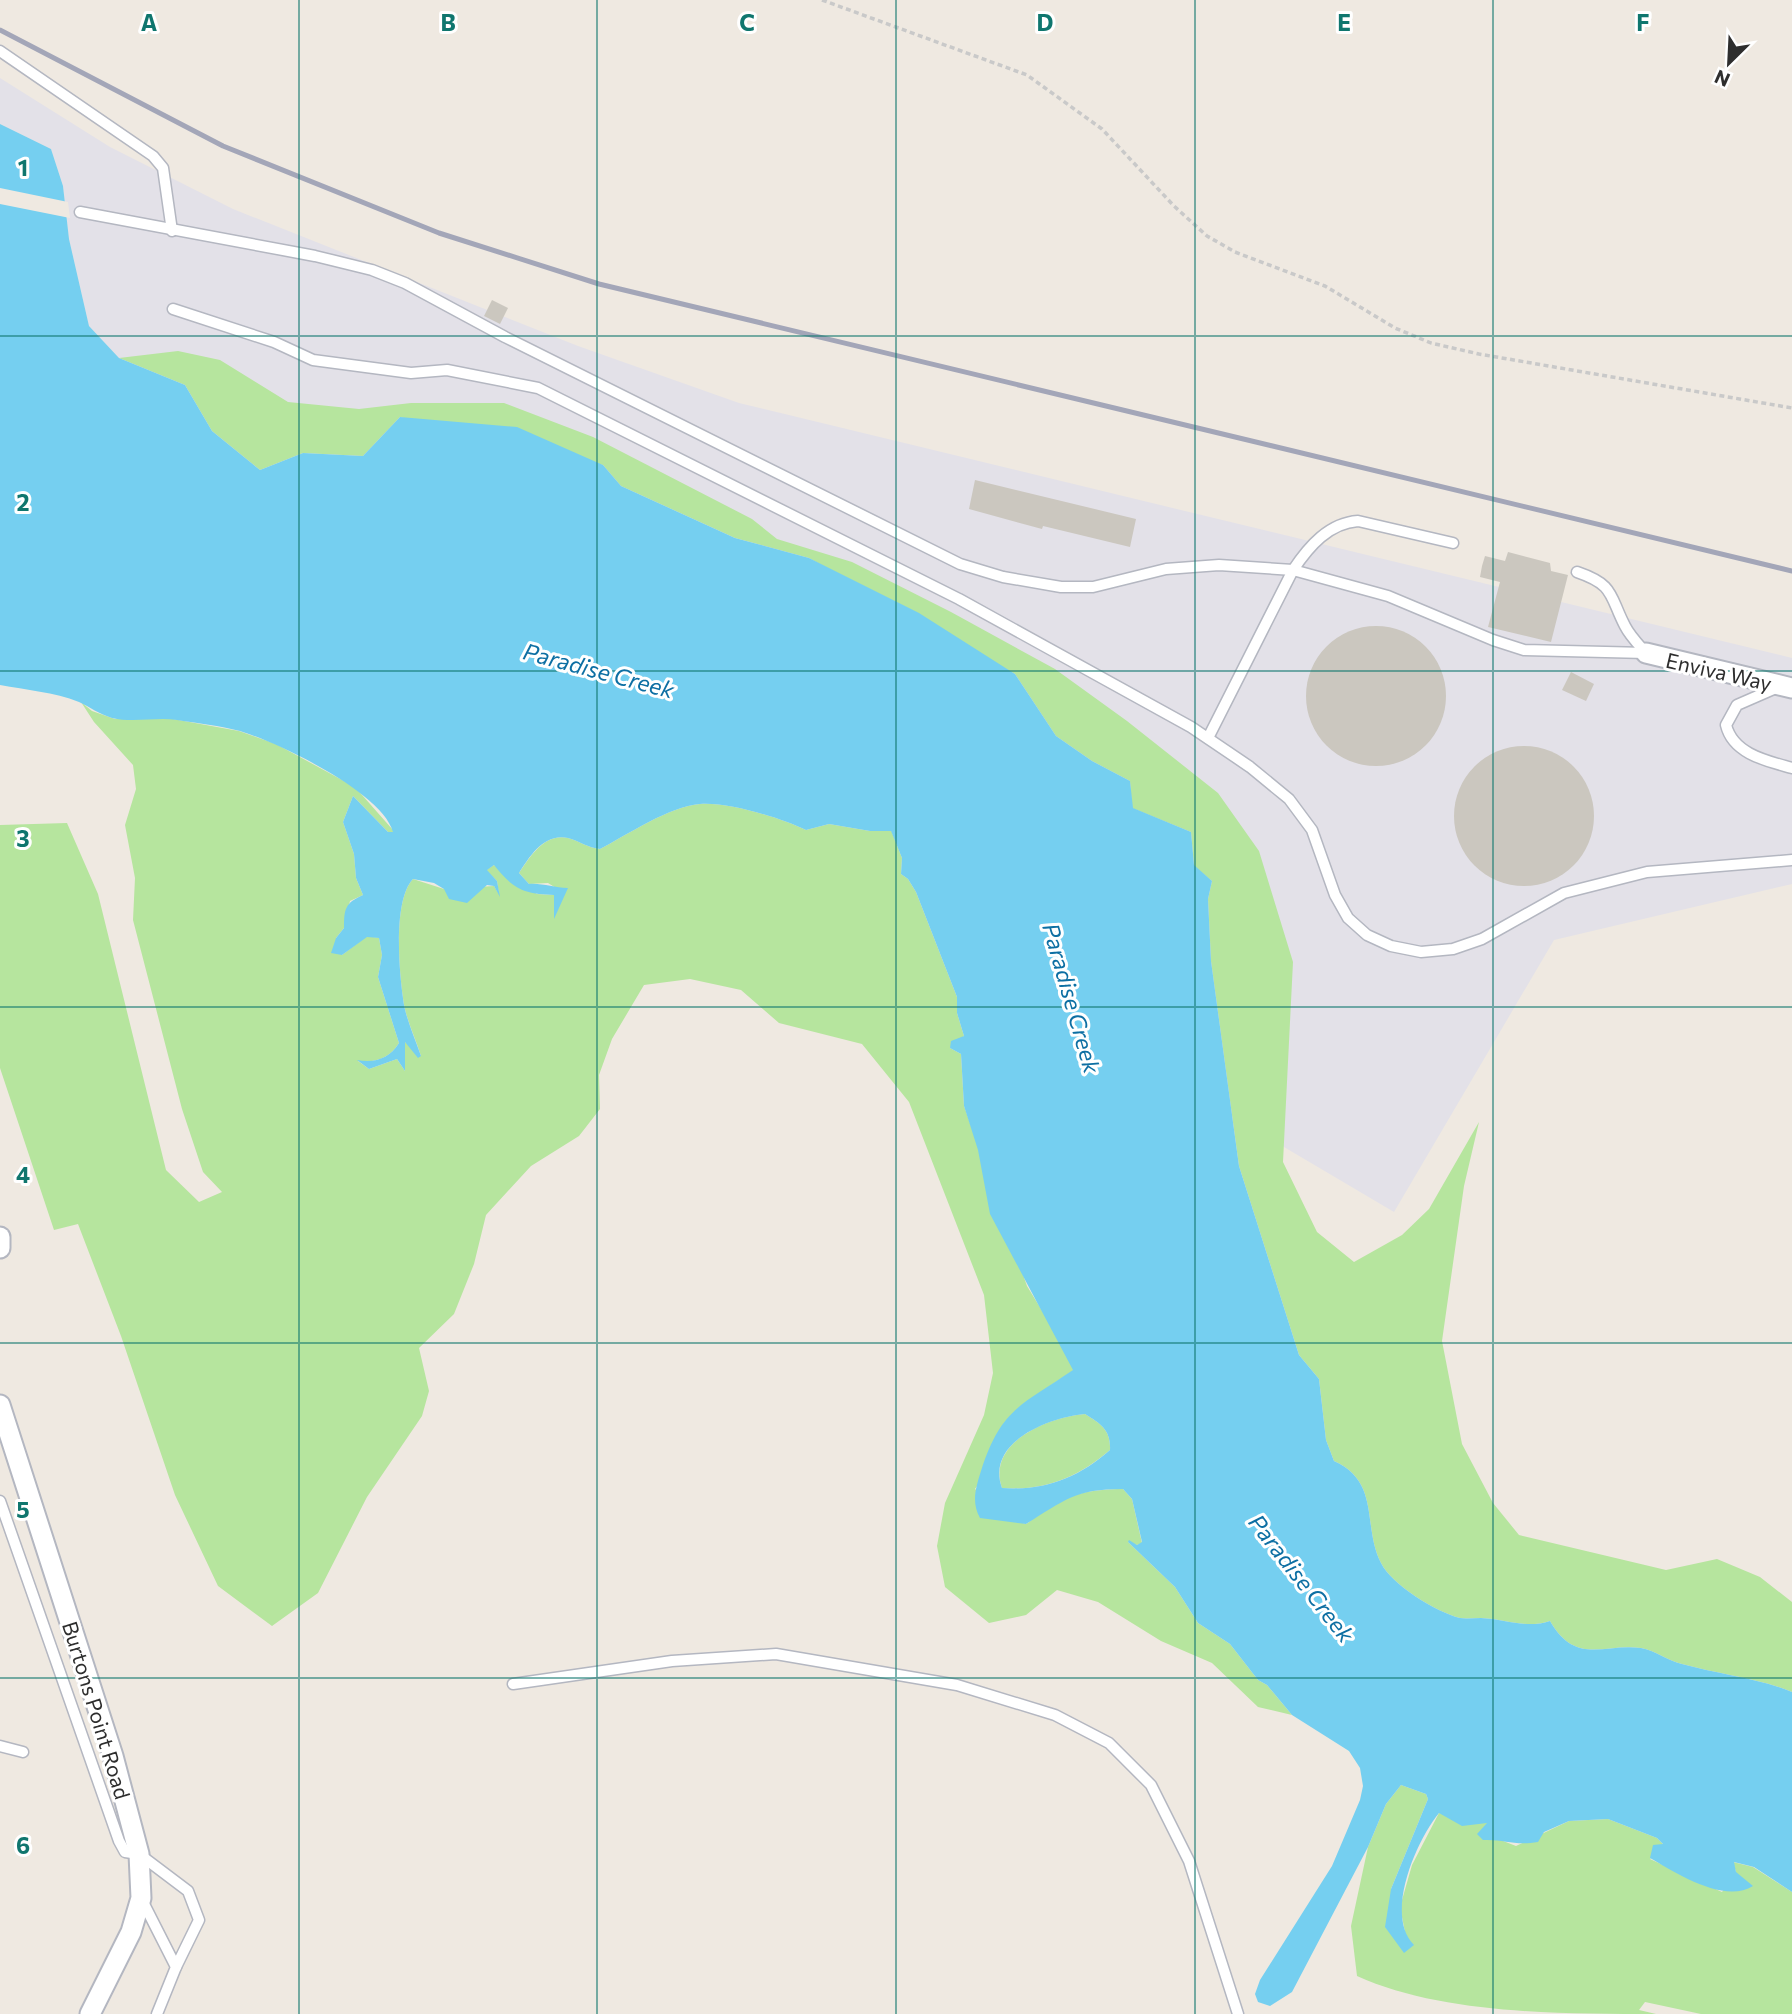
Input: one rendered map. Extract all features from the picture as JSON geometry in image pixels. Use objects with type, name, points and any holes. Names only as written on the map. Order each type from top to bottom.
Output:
[{"type":"street","name":"Enviva Way","points":[[1646,653],[1788,687]]},
{"type":"street","points":[[0,1237],[0,1248]]},
{"type":"street","name":"Burtons Point Road","points":[[0,1405],[113,1756],[139,1854],[141,1898],[131,1932],[90,2014]]},
{"type":"lane","points":[[0,51],[153,156],[163,168],[172,230]]},
{"type":"lane","points":[[80,212],[315,256],[372,270],[405,283],[505,337],[960,564],[1003,577],[1062,587],[1093,587],[1166,569],[1219,565],[1293,570],[1388,596],[1493,640],[1524,650],[1646,653]]},
{"type":"lane","points":[[173,309],[274,342],[313,359],[411,373],[447,370],[538,388],[959,599],[1208,738],[1289,799],[1312,830],[1335,895],[1348,918],[1367,935],[1391,946],[1422,953],[1453,949],[1482,939],[1564,894],[1647,872],[1792,860]]},
{"type":"lane","points":[[1208,738],[1293,570],[1306,550],[1344,522],[1358,521],[1453,543]]},
{"type":"lane","points":[[1577,572],[1601,580],[1610,590],[1626,627],[1646,653]]},
{"type":"lane","points":[[1788,687],[1764,691],[1737,705],[1726,725],[1728,734],[1745,751],[1792,768]]},
{"type":"lane","points":[[0,1501],[119,1841],[125,1852],[139,1854],[188,1891],[199,1920],[157,2014]]},
{"type":"lane","points":[[513,1684],[671,1661],[776,1654],[957,1685],[1055,1715],[1110,1742],[1151,1786],[1189,1861],[1238,2014]]},
{"type":"lane","points":[[0,1746],[23,1752]]},
{"type":"lane","points":[[141,1898],[176,1967]]},
{"type":"path","points":[[822,0],[1027,75],[1102,129],[1174,206],[1208,236],[1235,252],[1325,286],[1407,333],[1432,343],[1479,354],[1792,408]]},
{"type":"shaded area","points":[[0,78],[110,147],[233,209],[578,346],[739,403],[1792,658],[1792,884],[1554,940],[1394,1212],[1230,1115],[919,613],[621,486],[363,456],[119,358],[89,326],[69,239],[63,186],[51,149],[0,124]]},
{"type":"green space","points":[[178,351],[220,360],[288,402],[359,409],[411,403],[504,403],[593,437],[752,519],[777,539],[852,562],[1055,669],[1127,721],[1218,793],[1259,851],[1293,962],[1283,1162],[1317,1232],[1354,1262],[1402,1235],[1429,1209],[1479,1122],[1464,1186],[1442,1341],[1462,1444],[1493,1503],[1519,1535],[1666,1570],[1717,1559],[1760,1577],[1792,1602],[1792,1692],[1766,1683],[1677,1663],[1641,1648],[1580,1648],[1560,1635],[1550,1621],[1524,1624],[1460,1618],[1439,1610],[1416,1596],[1387,1571],[1375,1549],[1365,1493],[1349,1470],[1334,1461],[1326,1440],[1319,1379],[1299,1355],[1239,1166],[1211,961],[1208,899],[1212,881],[1194,866],[1191,832],[1132,808],[1130,781],[1092,761],[1056,736],[1015,674],[809,558],[735,538],[621,486],[603,465],[400,417],[363,456],[303,453],[260,470],[212,431],[185,385],[119,358]]},
{"type":"green space","points":[[81,702],[92,711],[115,719],[173,719],[239,731],[276,744],[355,787],[393,830],[393,833],[388,832],[353,796],[343,822],[354,854],[356,878],[363,895],[350,901],[344,928],[336,938],[342,955],[367,936],[379,938],[382,955],[378,977],[399,1043],[382,1058],[358,1061],[369,1069],[397,1059],[405,1071],[404,1041],[421,1056],[404,1005],[399,954],[402,903],[413,879],[444,889],[494,886],[499,894],[497,881],[486,870],[494,865],[537,894],[554,895],[554,917],[556,888],[548,883],[529,884],[519,873],[539,848],[559,837],[600,849],[662,815],[700,804],[754,812],[806,830],[829,824],[870,831],[891,830],[902,858],[901,874],[908,879],[916,892],[957,997],[957,1013],[964,1036],[950,1048],[961,1054],[964,1106],[1027,1286],[1074,1370],[1047,1388],[975,1489],[1016,1521],[1026,1524],[1053,1504],[1072,1496],[1092,1491],[1123,1489],[1132,1499],[1142,1543],[1137,1545],[1128,1542],[1175,1587],[1198,1623],[1230,1644],[1258,1680],[1267,1685],[1292,1715],[1258,1707],[1212,1663],[1161,1641],[1098,1602],[1057,1590],[1026,1615],[989,1623],[945,1587],[937,1546],[945,1503],[984,1415],[993,1373],[984,1295],[909,1102],[862,1044],[779,1023],[741,990],[690,979],[644,985],[612,1039],[599,1075],[600,1109],[579,1136],[531,1166],[486,1215],[474,1264],[454,1314],[419,1348],[429,1391],[422,1416],[367,1497],[318,1593],[272,1626],[218,1586],[175,1495],[121,1336],[78,1224],[54,1230],[0,1068],[0,825],[67,823],[98,894],[166,1170],[199,1202],[222,1192],[203,1172],[182,1109],[133,920],[135,878],[125,825],[136,789],[133,765],[94,722]]},
{"type":"green space","points":[[1085,1414],[1107,1432],[1110,1450],[1098,1460],[1060,1481],[1032,1487],[1002,1488],[999,1472],[1003,1457],[1012,1445],[1024,1435],[1055,1420]]},
{"type":"green space","points":[[1401,1785],[1426,1794],[1428,1799],[1391,1889],[1406,1937],[1400,1907],[1412,1865],[1439,1813],[1488,1823],[1478,1834],[1483,1839],[1498,1839],[1516,1846],[1569,1821],[1608,1819],[1657,1838],[1664,1845],[1650,1859],[1722,1892],[1736,1872],[1733,1862],[1753,1867],[1792,1892],[1792,2014],[1701,2014],[1645,2002],[1639,2010],[1656,2014],[1502,2009],[1426,1998],[1390,1989],[1357,1976],[1351,1926],[1368,1847],[1386,1804]]},
{"type":"water","name":"Paradise Creek","points":[[0,124],[51,149],[63,186],[69,239],[89,326],[119,358],[185,385],[212,431],[260,470],[303,453],[363,456],[400,417],[517,427],[603,465],[621,486],[735,538],[809,558],[919,613],[1015,674],[1056,736],[1092,761],[1130,781],[1133,808],[1191,832],[1194,865],[1212,881],[1208,899],[1211,961],[1239,1166],[1299,1355],[1319,1379],[1326,1440],[1334,1461],[1349,1470],[1365,1493],[1375,1549],[1381,1563],[1405,1588],[1450,1615],[1524,1624],[1550,1621],[1570,1644],[1580,1648],[1641,1648],[1677,1663],[1766,1683],[1792,1692],[1792,1892],[1754,1867],[1734,1862],[1736,1872],[1753,1886],[1741,1891],[1728,1891],[1700,1884],[1650,1858],[1653,1845],[1663,1844],[1657,1838],[1608,1819],[1569,1821],[1544,1832],[1538,1842],[1522,1843],[1483,1840],[1477,1834],[1487,1823],[1462,1826],[1439,1813],[1421,1841],[1407,1878],[1402,1916],[1406,1932],[1414,1945],[1404,1953],[1385,1927],[1391,1889],[1428,1799],[1426,1794],[1401,1785],[1386,1804],[1368,1847],[1292,1992],[1270,2006],[1258,2002],[1255,1994],[1260,1980],[1332,1866],[1360,1800],[1363,1786],[1360,1768],[1349,1751],[1292,1715],[1267,1685],[1258,1680],[1230,1644],[1198,1623],[1175,1587],[1128,1542],[1129,1540],[1137,1545],[1142,1542],[1132,1499],[1123,1489],[1081,1494],[1061,1502],[1026,1524],[980,1518],[975,1500],[976,1489],[989,1450],[1005,1421],[1027,1401],[1073,1370],[990,1214],[978,1150],[964,1106],[961,1054],[950,1048],[951,1041],[964,1036],[957,1013],[957,997],[916,892],[908,879],[901,874],[902,858],[891,831],[870,831],[829,824],[806,830],[754,812],[700,804],[662,815],[600,849],[559,837],[539,847],[519,873],[529,884],[568,888],[554,919],[554,895],[520,889],[507,880],[494,865],[487,870],[497,881],[500,897],[494,886],[487,885],[467,903],[449,899],[444,889],[434,883],[413,879],[402,903],[399,954],[404,1005],[421,1056],[418,1058],[405,1042],[405,1071],[397,1059],[369,1069],[357,1060],[381,1059],[391,1053],[399,1043],[378,977],[382,955],[379,938],[367,937],[342,955],[331,953],[336,938],[344,928],[347,907],[363,895],[356,878],[354,854],[343,822],[353,796],[388,832],[393,832],[385,817],[370,801],[303,758],[240,731],[177,720],[112,718],[69,699],[0,685]],"holes":[[[1085,1414],[1107,1432],[1110,1450],[1086,1468],[1060,1481],[1033,1487],[1002,1488],[999,1472],[1003,1457],[1012,1445],[1024,1435],[1055,1420]]]},
{"type":"pier","points":[[0,188],[68,202],[70,218],[0,204]]},
{"type":"building","points":[[492,300],[508,308],[500,324],[484,316]]},
{"type":"building","points":[[975,480],[1136,519],[1130,547],[1043,526],[1042,529],[969,509]]},
{"type":"building","points":[[1508,552],[1550,563],[1551,571],[1568,575],[1551,642],[1488,627],[1500,582],[1480,577],[1482,566],[1485,556],[1505,561]]},
{"type":"building","points":[[1376,626],[1403,632],[1425,647],[1440,669],[1446,696],[1440,723],[1425,745],[1403,760],[1376,766],[1349,760],[1327,745],[1312,723],[1306,696],[1312,669],[1327,647],[1349,632]]},
{"type":"building","points":[[1571,672],[1594,684],[1586,701],[1562,690]]},
{"type":"building","points":[[1524,746],[1551,752],[1573,767],[1588,789],[1594,816],[1588,843],[1573,865],[1551,880],[1524,886],[1497,880],[1475,865],[1460,843],[1454,816],[1460,789],[1475,767],[1497,752]]},
{"type":"railway","points":[[0,30],[223,146],[439,233],[599,284],[1792,571]]}]
